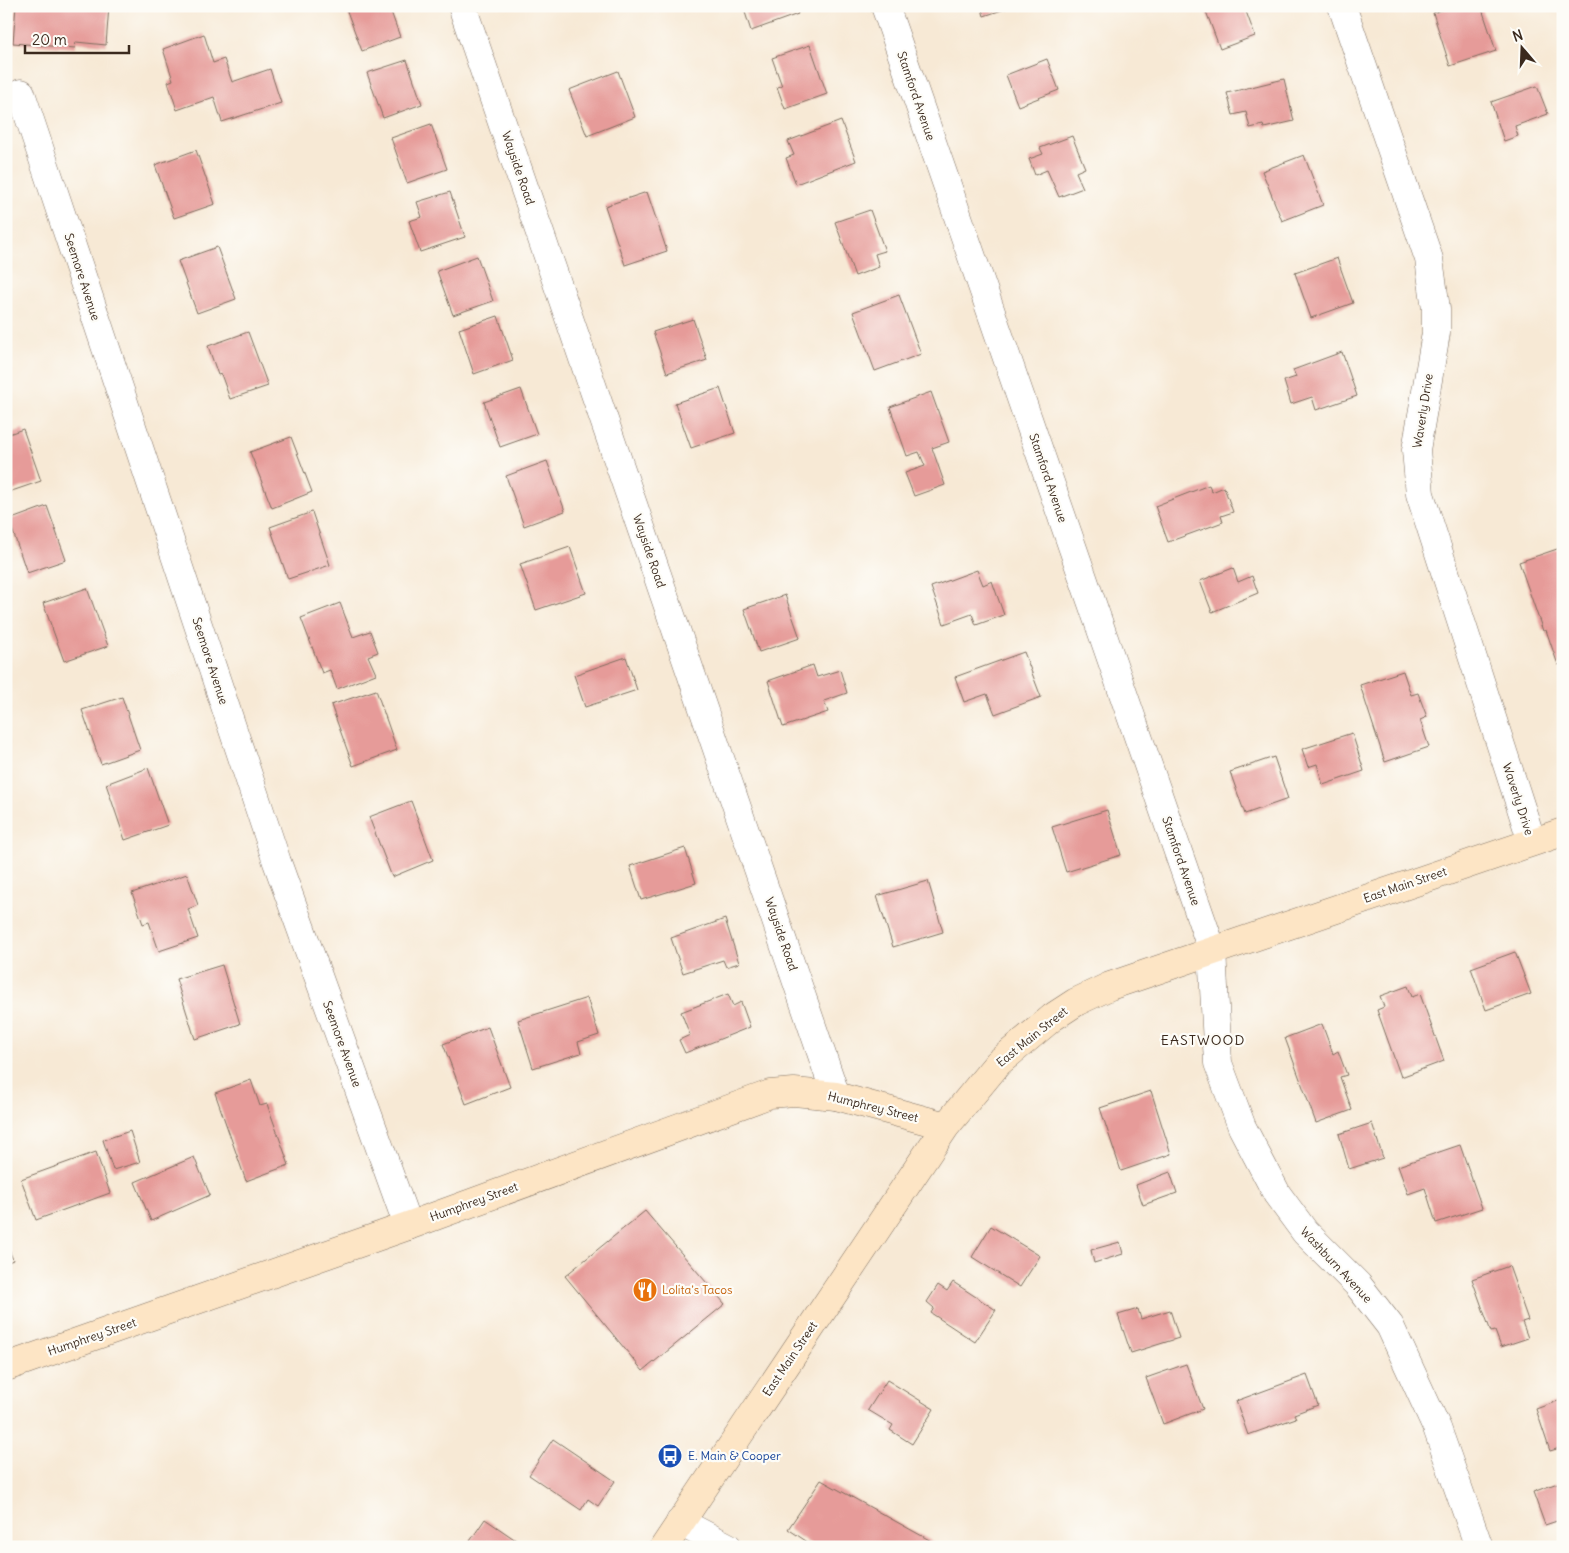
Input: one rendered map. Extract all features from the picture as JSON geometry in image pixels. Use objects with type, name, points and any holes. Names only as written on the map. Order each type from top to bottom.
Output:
[{"type":"street","name":"Wayside Road","points":[[462,6],[836,1096]]},
{"type":"street","name":"Stamford Avenue","points":[[885,6],[1212,950]]},
{"type":"street","name":"Waverly Drive","points":[[1342,6],[1429,259],[1436,309],[1436,333],[1416,450],[1420,494],[1532,842]]},
{"type":"street","name":"Seemore Avenue","points":[[21,93],[277,862],[408,1226]]},
{"type":"street","name":"East Main Street","points":[[664,1547],[946,1126],[998,1063],[1053,1017],[1110,986],[1563,832]]},
{"type":"street","name":"Washburn Avenue","points":[[1212,950],[1218,1062],[1242,1127],[1277,1194],[1305,1232],[1358,1285],[1390,1326],[1437,1428],[1479,1547]]},
{"type":"street","name":"Humphrey Street","points":[[6,1367],[408,1226],[770,1094],[794,1092],[836,1096],[946,1126]]},
{"type":"street","points":[[680,1522],[728,1547]]},
{"type":"building","points":[[16,6],[109,6],[106,45],[76,42],[75,48],[13,43]]},
{"type":"building","points":[[345,6],[389,6],[400,37],[362,51]]},
{"type":"building","points":[[743,6],[795,6],[798,14],[751,31]]},
{"type":"building","points":[[981,6],[1011,6],[1011,7],[984,16]]},
{"type":"building","points":[[1204,6],[1244,6],[1255,36],[1220,49]]},
{"type":"building","points":[[1454,6],[1481,6],[1496,51],[1450,66],[1433,13]]},
{"type":"building","points":[[204,34],[213,63],[224,59],[232,82],[270,69],[281,103],[222,122],[214,97],[177,110],[168,82],[173,80],[163,49]]},
{"type":"building","points":[[810,45],[827,94],[785,109],[777,87],[782,86],[772,58]]},
{"type":"building","points":[[1047,59],[1059,90],[1018,106],[1006,75]]},
{"type":"building","points":[[407,60],[422,104],[383,118],[367,73]]},
{"type":"building","points":[[618,71],[635,117],[587,136],[569,90]]},
{"type":"building","points":[[1284,79],[1294,121],[1264,128],[1263,125],[1250,128],[1246,112],[1233,115],[1227,93]]},
{"type":"building","points":[[1537,86],[1548,114],[1515,126],[1518,136],[1504,141],[1491,102]]},
{"type":"building","points":[[841,121],[856,161],[796,184],[786,158],[794,155],[788,141]]},
{"type":"building","points":[[431,124],[447,169],[407,183],[391,138]]},
{"type":"building","points":[[1072,136],[1085,168],[1076,172],[1083,188],[1059,197],[1047,170],[1035,175],[1029,159],[1043,154],[1040,148]]},
{"type":"building","points":[[196,150],[215,204],[174,218],[155,165]]},
{"type":"building","points":[[1304,155],[1323,205],[1282,221],[1262,171]]},
{"type":"building","points":[[450,192],[465,237],[420,252],[409,221],[422,217],[417,202]]},
{"type":"building","points":[[647,192],[667,251],[625,265],[605,206]]},
{"type":"building","points":[[870,210],[885,251],[875,254],[879,267],[855,276],[835,222]]},
{"type":"building","points":[[217,247],[236,299],[197,313],[178,261]]},
{"type":"building","points":[[477,256],[493,301],[453,315],[437,271]]},
{"type":"building","points":[[1337,258],[1353,303],[1311,318],[1295,273]]},
{"type":"building","points":[[899,295],[921,354],[875,371],[853,312]]},
{"type":"building","points":[[498,316],[513,360],[474,374],[459,329]]},
{"type":"building","points":[[693,319],[707,360],[667,373],[653,332]]},
{"type":"building","points":[[248,332],[268,386],[230,399],[221,374],[218,375],[208,346]]},
{"type":"building","points":[[1342,352],[1357,396],[1316,410],[1312,397],[1291,404],[1284,381],[1296,377],[1293,370]]},
{"type":"building","points":[[720,388],[735,433],[691,448],[675,403]]},
{"type":"building","points":[[521,389],[537,434],[500,447],[484,402]]},
{"type":"building","points":[[931,392],[949,442],[932,448],[945,485],[914,496],[905,473],[925,466],[919,452],[907,456],[890,407]]},
{"type":"building","points":[[23,429],[41,481],[6,493],[6,435]]},
{"type":"building","points":[[291,437],[312,492],[272,508],[250,452]]},
{"type":"building","points":[[547,461],[565,511],[524,526],[506,476]]},
{"type":"building","points":[[1209,485],[1212,492],[1224,487],[1233,512],[1221,516],[1223,522],[1168,542],[1155,506]]},
{"type":"building","points":[[47,506],[66,560],[27,573],[9,520]]},
{"type":"building","points":[[312,512],[330,565],[288,579],[270,527]]},
{"type":"building","points":[[570,547],[586,593],[536,610],[520,564]]},
{"type":"building","points":[[1563,547],[1563,663],[1558,665],[1546,630],[1543,631],[1519,562]]},
{"type":"building","points":[[1233,568],[1238,582],[1252,576],[1258,593],[1212,612],[1200,581]]},
{"type":"building","points":[[977,570],[983,585],[992,581],[1004,615],[976,625],[972,614],[944,624],[931,587]]},
{"type":"building","points":[[87,588],[108,646],[64,661],[43,603]]},
{"type":"building","points":[[785,595],[800,638],[759,652],[744,609]]},
{"type":"building","points":[[340,603],[353,637],[370,631],[378,652],[368,656],[376,674],[337,689],[330,670],[322,673],[301,618]]},
{"type":"building","points":[[1024,652],[1041,697],[995,714],[987,694],[964,702],[955,677]]},
{"type":"building","points":[[626,657],[637,690],[585,707],[574,675]]},
{"type":"building","points":[[813,665],[817,677],[840,670],[847,693],[824,701],[828,712],[783,727],[768,681]]},
{"type":"building","points":[[1403,671],[1411,695],[1418,693],[1427,717],[1420,720],[1429,747],[1385,762],[1360,685]]},
{"type":"building","points":[[376,690],[397,750],[353,766],[331,705]]},
{"type":"building","points":[[122,697],[140,750],[101,764],[82,710]]},
{"type":"building","points":[[1352,733],[1364,771],[1323,785],[1317,764],[1308,767],[1302,749]]},
{"type":"building","points":[[1274,757],[1288,799],[1245,814],[1230,772]]},
{"type":"building","points":[[148,768],[168,825],[125,840],[106,784]]},
{"type":"building","points":[[411,801],[433,860],[392,877],[369,817]]},
{"type":"building","points":[[1107,810],[1121,855],[1066,872],[1052,827]]},
{"type":"building","points":[[685,848],[696,883],[641,900],[630,866]]},
{"type":"building","points":[[187,874],[198,905],[188,909],[198,938],[159,951],[149,922],[143,924],[132,893]]},
{"type":"building","points":[[928,881],[943,932],[893,947],[877,896]]},
{"type":"building","points":[[725,919],[739,963],[726,967],[723,960],[683,973],[671,938]]},
{"type":"building","points":[[1515,952],[1531,994],[1486,1010],[1471,968]]},
{"type":"building","points":[[222,965],[240,1024],[195,1039],[176,979]]},
{"type":"building","points":[[1408,986],[1412,997],[1420,994],[1444,1061],[1401,1077],[1377,1010],[1384,1007],[1380,996]]},
{"type":"building","points":[[728,994],[733,1006],[741,1002],[750,1027],[685,1053],[679,1040],[690,1035],[681,1012]]},
{"type":"building","points":[[587,998],[599,1035],[578,1042],[581,1053],[533,1068],[518,1020]]},
{"type":"building","points":[[1322,1024],[1333,1054],[1338,1051],[1347,1075],[1340,1077],[1352,1110],[1316,1123],[1285,1038]]},
{"type":"building","points":[[488,1027],[510,1087],[466,1104],[443,1044]]},
{"type":"building","points":[[251,1080],[260,1106],[267,1104],[289,1165],[246,1181],[215,1093]]},
{"type":"building","points":[[1151,1091],[1171,1154],[1121,1171],[1100,1108]]},
{"type":"building","points":[[1372,1123],[1383,1158],[1349,1169],[1339,1134]]},
{"type":"building","points":[[130,1131],[140,1162],[113,1170],[103,1140]]},
{"type":"building","points":[[1460,1145],[1482,1208],[1436,1223],[1425,1188],[1408,1194],[1398,1166]]},
{"type":"building","points":[[96,1152],[110,1193],[36,1220],[21,1179]]},
{"type":"building","points":[[194,1157],[210,1195],[151,1221],[135,1182]]},
{"type":"building","points":[[1170,1172],[1177,1193],[1143,1205],[1136,1185]]},
{"type":"building","name":"Lolita's Tacos","points":[[645,1211],[725,1304],[643,1371],[565,1276]]},
{"type":"building","points":[[991,1226],[1040,1256],[1020,1287],[972,1257]]},
{"type":"building","points":[[6,1242],[13,1260],[6,1263]]},
{"type":"building","points":[[1120,1242],[1123,1254],[1094,1263],[1091,1250]]},
{"type":"building","points":[[1509,1266],[1528,1320],[1522,1322],[1528,1338],[1501,1347],[1495,1331],[1491,1332],[1472,1279]]},
{"type":"building","points":[[953,1282],[996,1310],[975,1342],[931,1313],[934,1308],[927,1302],[938,1285],[947,1291]]},
{"type":"building","points":[[1138,1309],[1141,1319],[1170,1310],[1179,1338],[1131,1353],[1118,1315]]},
{"type":"building","points":[[1186,1364],[1203,1409],[1163,1424],[1146,1378]]},
{"type":"building","points":[[1307,1375],[1318,1405],[1294,1414],[1296,1418],[1248,1435],[1236,1401]]},
{"type":"building","points":[[887,1380],[934,1409],[912,1444],[890,1430],[893,1425],[868,1410]]},
{"type":"building","points":[[1563,1399],[1563,1447],[1550,1451],[1536,1409]]},
{"type":"building","points":[[553,1439],[615,1481],[598,1506],[588,1499],[581,1510],[529,1475]]},
{"type":"building","points":[[821,1480],[942,1547],[815,1547],[788,1529]]},
{"type":"building","points":[[1563,1481],[1563,1519],[1545,1525],[1533,1492]]},
{"type":"building","points":[[485,1519],[526,1547],[466,1547]]},
{"type":"place","name":"Lolita's Tacos","points":[[645,1290]]},
{"type":"place","name":"E. Main & Cooper","points":[[670,1456]]},
{"type":"district","name":"EASTWOOD","points":[[1203,1040]]}]
